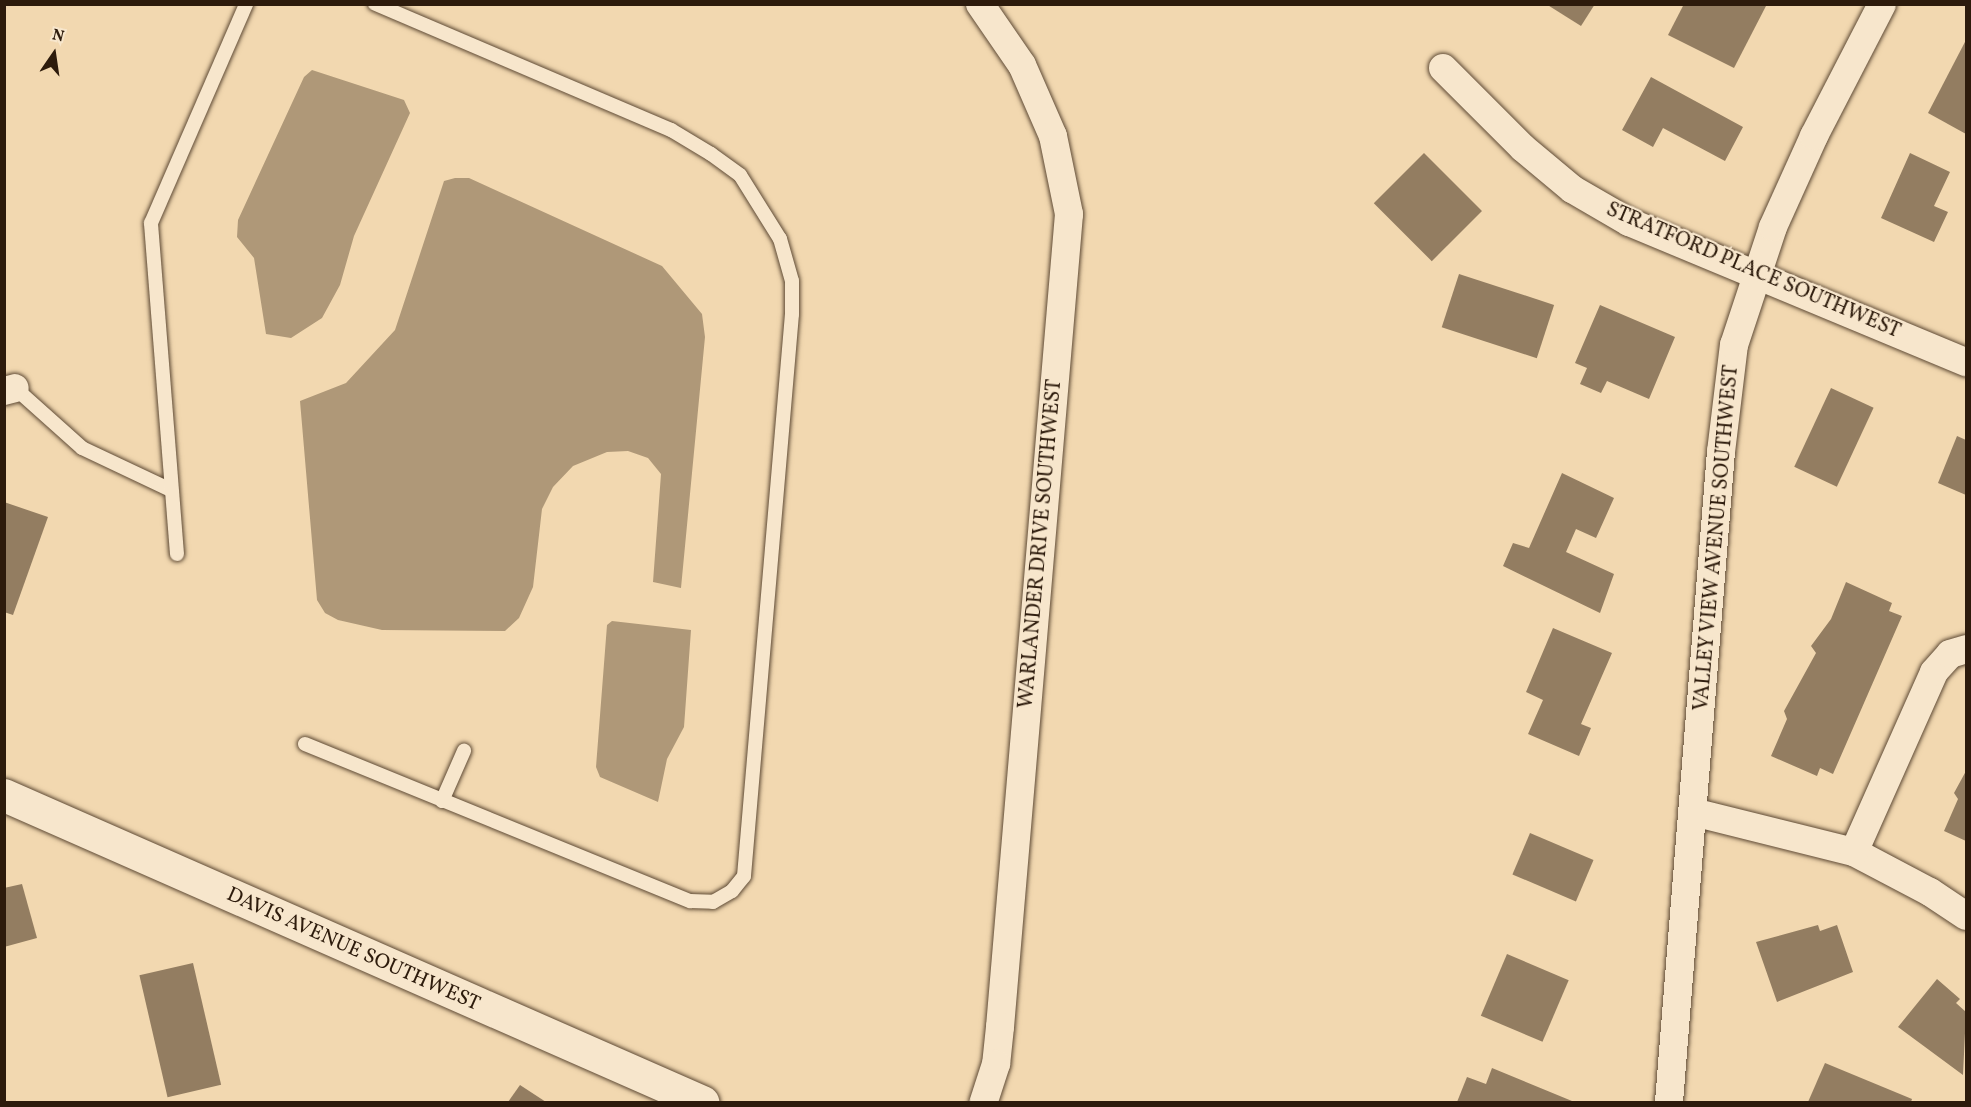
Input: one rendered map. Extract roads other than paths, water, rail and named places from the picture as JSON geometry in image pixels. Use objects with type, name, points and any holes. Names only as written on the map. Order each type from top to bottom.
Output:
[{"type":"street","name":"WARLANDER DRIVE SOUTHWEST","points":[[980,4],[1022,65],[1053,136],[1069,214],[1000,1026],[996,1064],[984,1102]]},
{"type":"street","name":"VALLEY VIEW AVENUE SOUTHWEST","points":[[1669,1102],[1721,452],[1734,345],[1755,272],[1814,136],[1882,4]]},
{"type":"street","name":"STRATFORD PLACE SOUTHWEST","points":[[1443,68],[1522,148],[1572,189],[1629,222],[1755,272],[1966,362]]},
{"type":"street","points":[[1854,852],[1934,672],[1950,654],[1966,649]]},
{"type":"street","name":"DAVIS AVENUE SOUTHWEST","points":[[4,795],[702,1102]]},
{"type":"street","points":[[1693,812],[1854,852],[1930,892],[1966,916]]},
{"type":"lane","points":[[177,554],[151,223],[246,4]]},
{"type":"lane","points":[[305,744],[690,901],[713,902],[732,891],[744,876],[787,393],[792,281],[780,239],[759,201],[740,175],[711,154],[670,130],[375,4]]},
{"type":"lane","points":[[10,389],[82,448],[171,490]]},
{"type":"lane","points":[[442,801],[464,751]]}]
